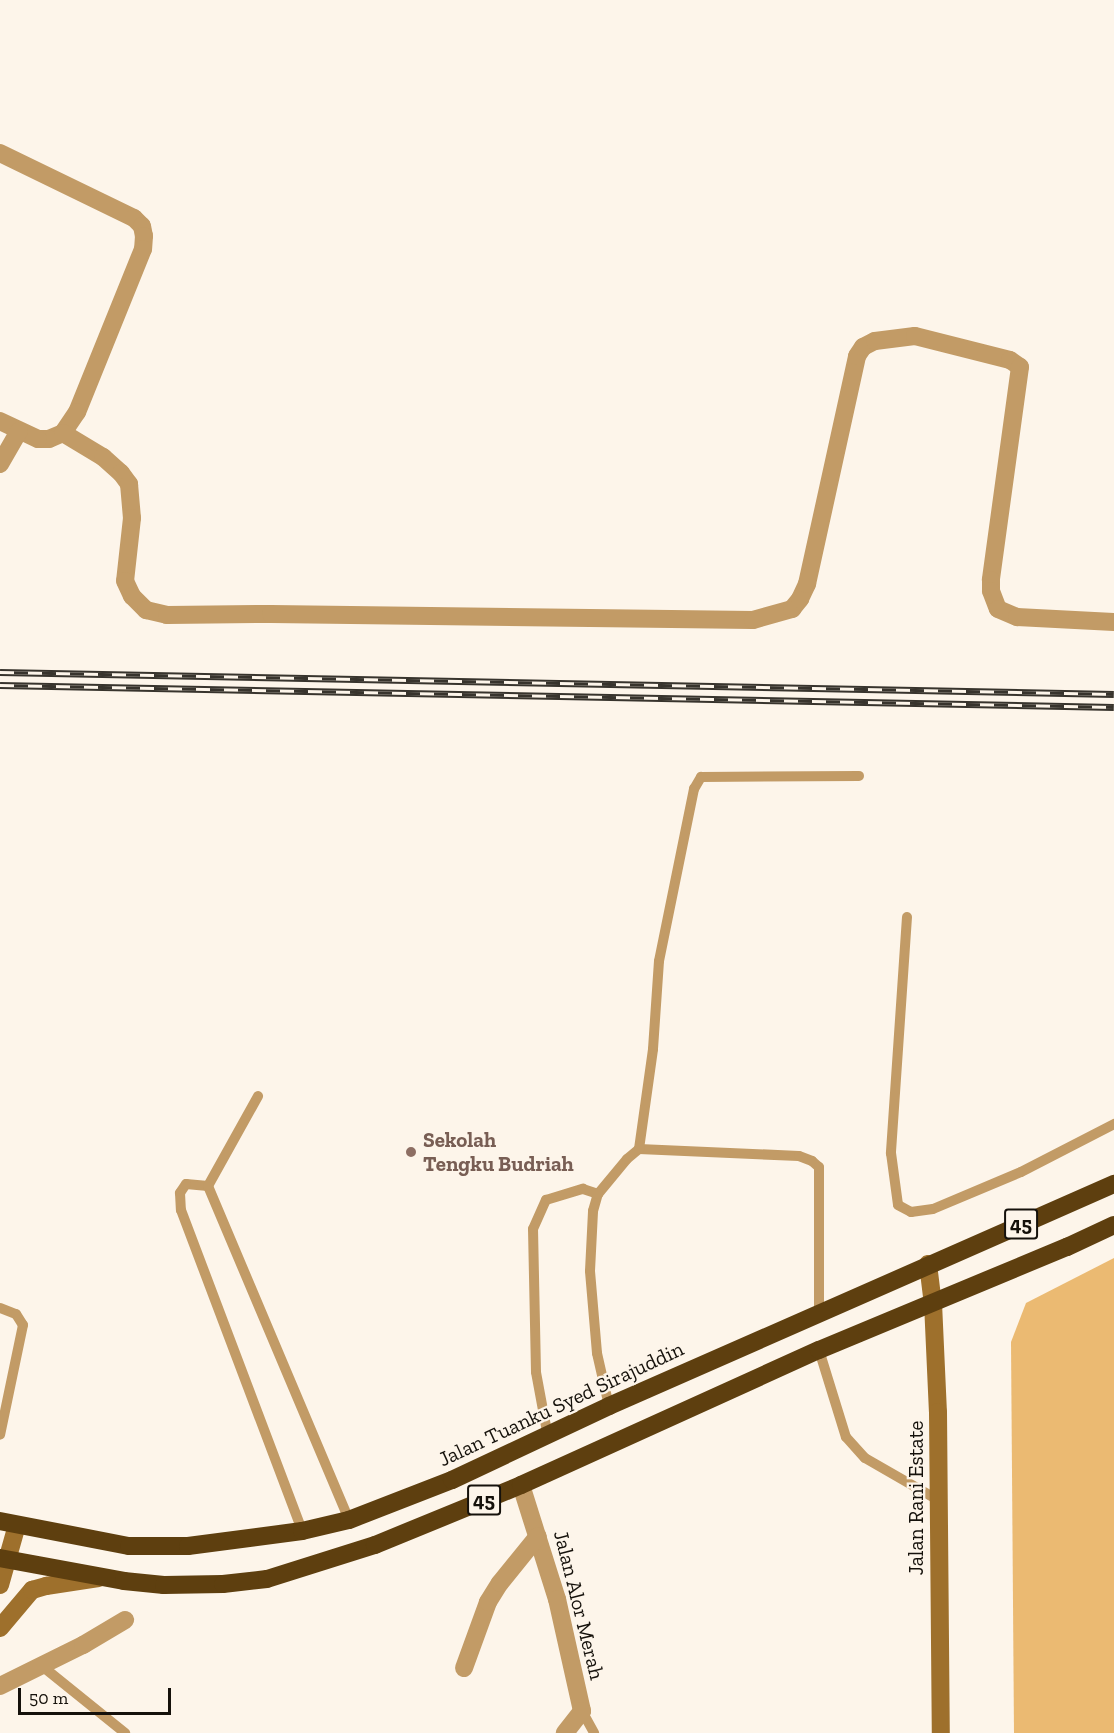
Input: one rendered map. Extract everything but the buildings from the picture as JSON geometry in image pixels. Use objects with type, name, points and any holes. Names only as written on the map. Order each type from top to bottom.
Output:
[{"type":"highway","name":"Jalan Tuanku Syed Sirajuddin","points":[[8,1523],[129,1546],[188,1546],[302,1531],[349,1520],[452,1480],[548,1437],[609,1406],[1114,1184]]},
{"type":"highway","name":"45","points":[[4,1559],[103,1577],[164,1585],[223,1584],[267,1579],[375,1545],[521,1485],[819,1350],[1114,1225]]},
{"type":"street","points":[[0,153],[134,218],[142,226],[144,236],[143,249],[77,412],[63,432],[48,439],[38,439],[0,421]]},
{"type":"street","points":[[63,432],[103,457],[121,473],[129,484],[132,518],[125,581],[132,596],[146,610],[166,615],[270,614],[753,620],[792,609],[807,584],[857,356],[863,347],[874,341],[915,336],[1010,360],[1020,367],[991,580],[991,591],[998,609],[1017,617],[1114,621]]},
{"type":"street","points":[[0,464],[19,431]]},
{"type":"street","name":"Jalan Rani Estate","points":[[928,1264],[933,1303],[938,1412],[941,1733]]},
{"type":"street","name":"Jalan Alor Merah","points":[[521,1485],[557,1599],[582,1711],[565,1733]]},
{"type":"street","points":[[0,1585],[8,1523]]},
{"type":"street","points":[[465,1668],[489,1602],[500,1583],[538,1536]]},
{"type":"street","points":[[0,1628],[32,1590],[103,1577]]},
{"type":"street","points":[[0,1686],[42,1666],[124,1620]]},
{"type":"lane","points":[[609,1406],[597,1353],[590,1271],[593,1211],[598,1194],[639,1149],[653,1049],[659,961],[694,789],[701,777],[859,776]]},
{"type":"lane","points":[[907,917],[891,1153],[897,1205],[911,1212],[933,1209],[1021,1172],[1114,1124]]},
{"type":"lane","points":[[208,1186],[258,1096]]},
{"type":"lane","points":[[639,1149],[799,1156],[812,1161],[819,1167],[819,1313]]},
{"type":"lane","points":[[208,1186],[186,1184],[180,1193],[181,1210],[302,1531]]},
{"type":"lane","points":[[208,1186],[349,1520]]},
{"type":"lane","points":[[548,1437],[536,1372],[533,1229],[546,1200],[583,1190],[598,1194]]},
{"type":"lane","points":[[0,1308],[16,1314],[23,1325],[0,1435]]},
{"type":"lane","points":[[819,1350],[846,1437],[865,1458],[938,1500]]},
{"type":"lane","points":[[42,1666],[125,1733]]},
{"type":"lane","points":[[582,1711],[594,1733]]},
{"type":"shaded area","points":[[1114,1258],[1114,1733],[1014,1733],[1011,1342],[1026,1303]]},
{"type":"railway","points":[[0,672],[1114,694]]},
{"type":"railway","points":[[0,685],[1114,707]]},
{"type":"place","name":"Sekolah Tengku Budriah","points":[[411,1152]]}]
